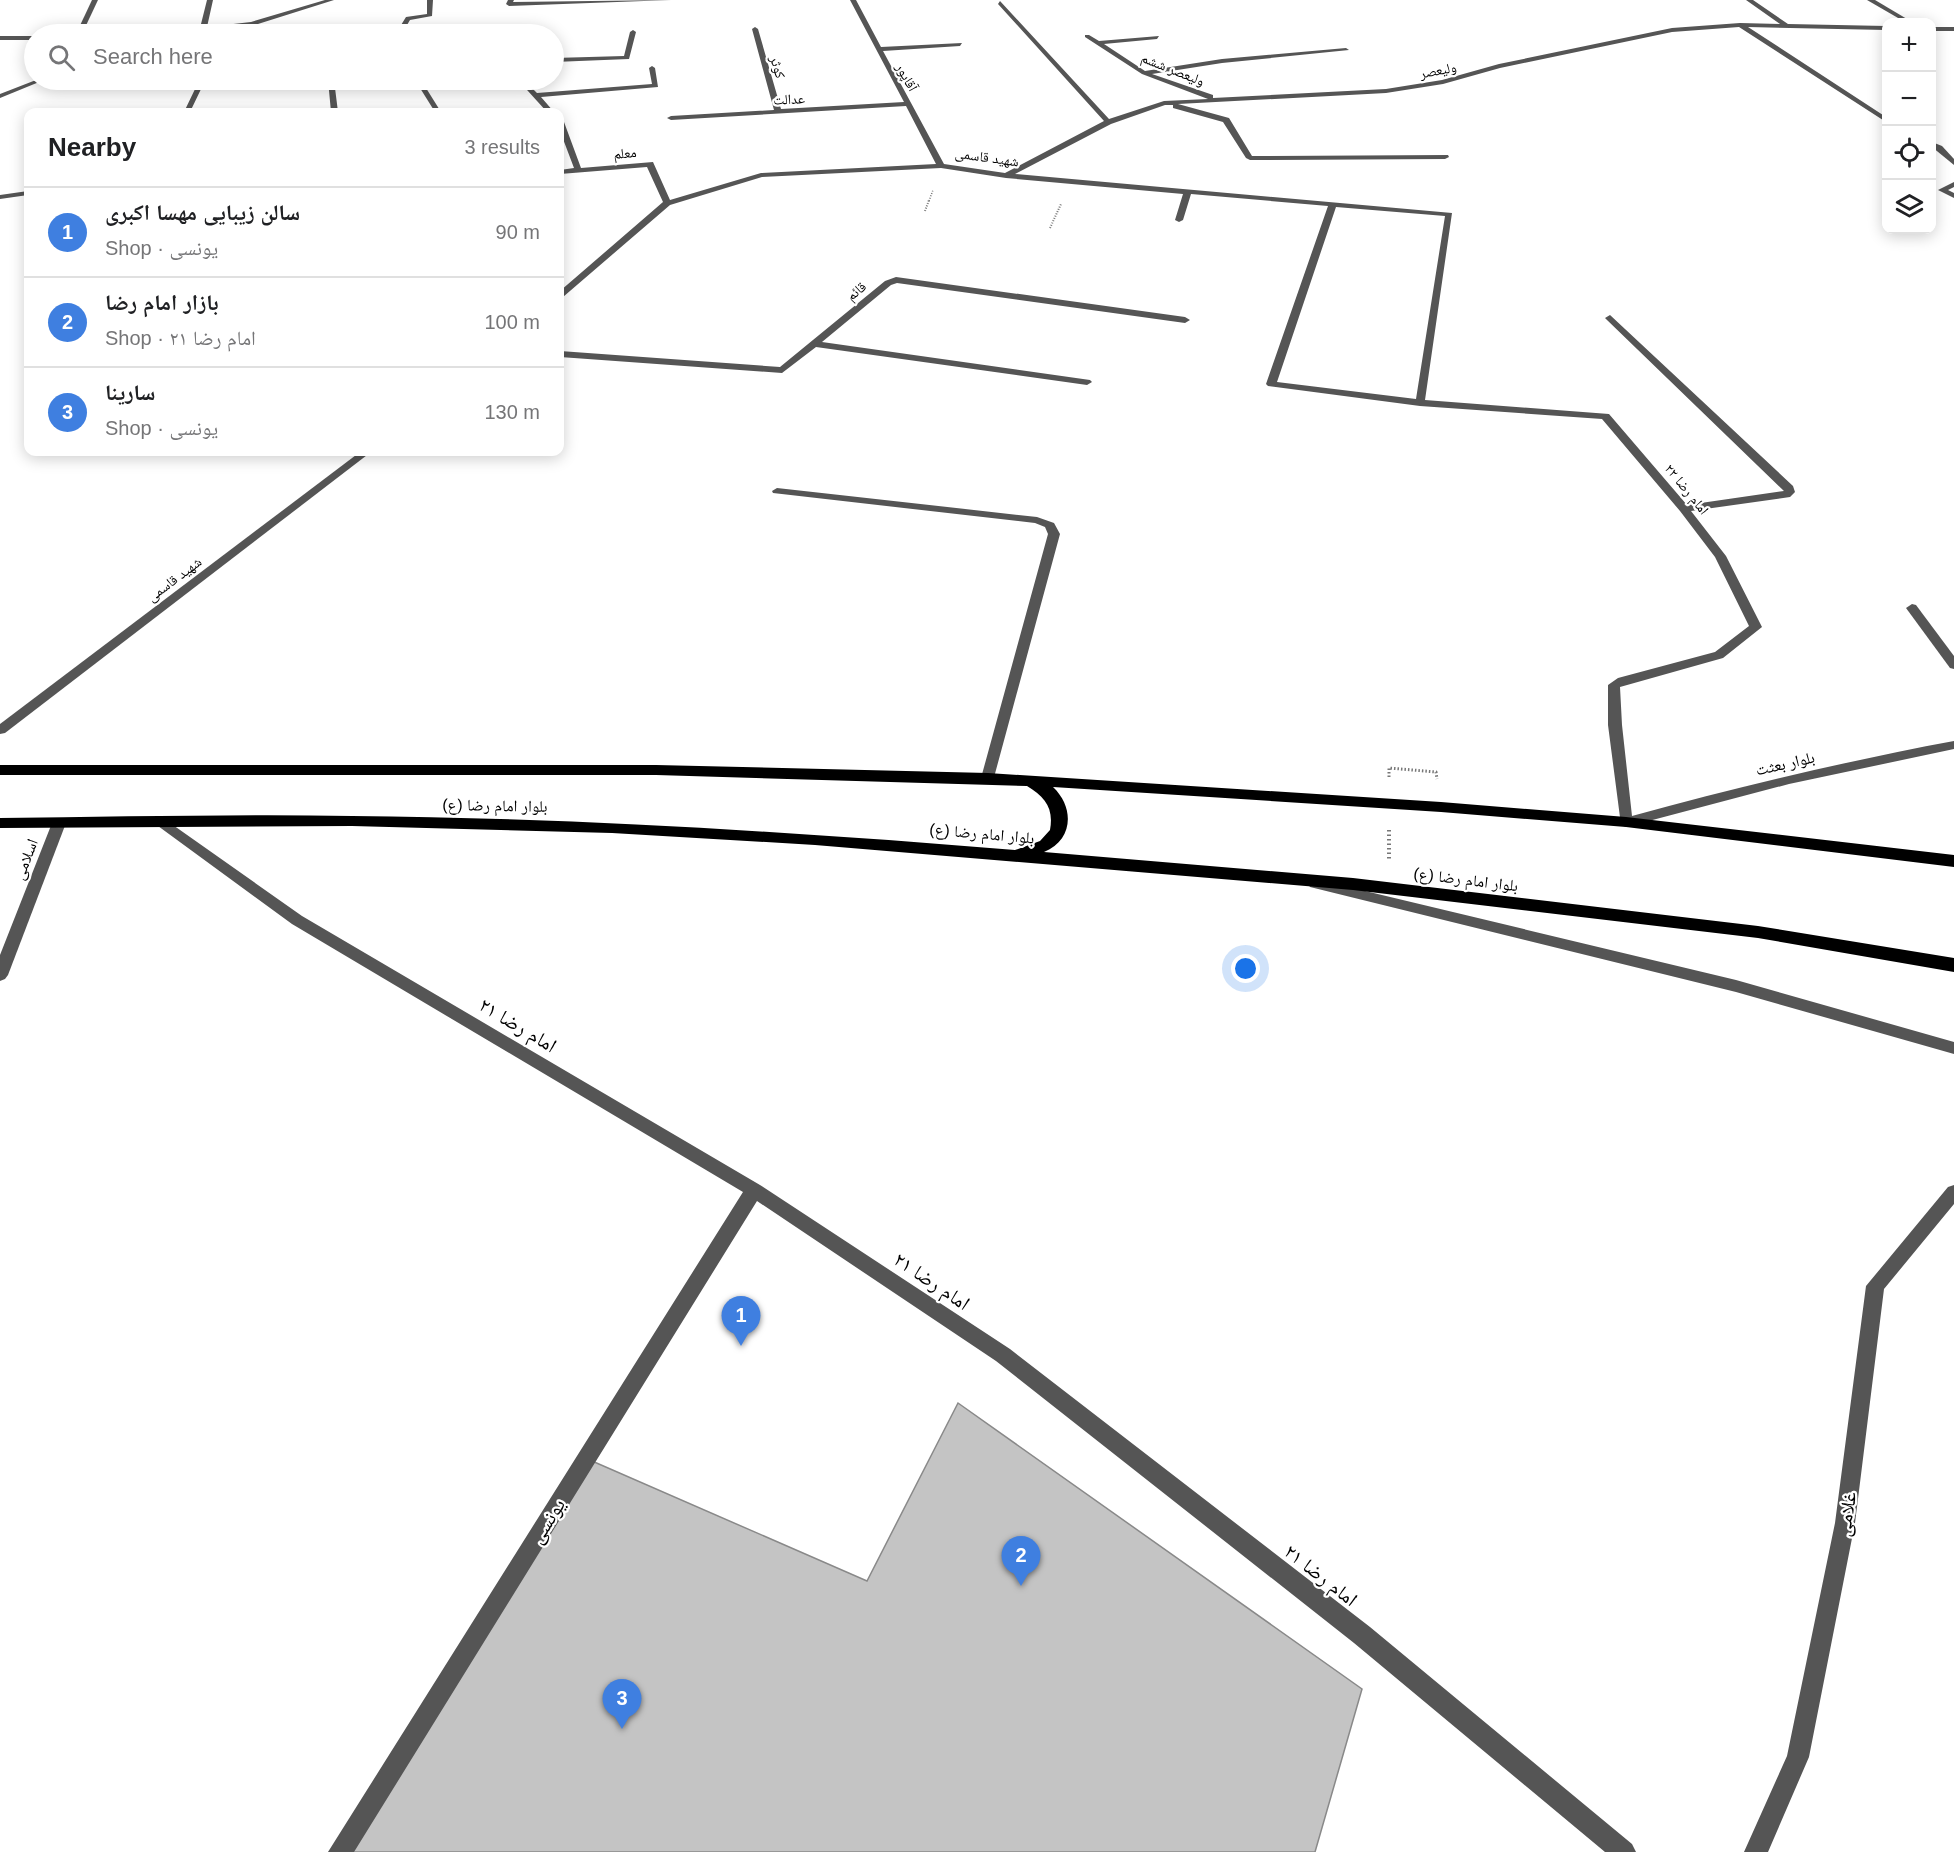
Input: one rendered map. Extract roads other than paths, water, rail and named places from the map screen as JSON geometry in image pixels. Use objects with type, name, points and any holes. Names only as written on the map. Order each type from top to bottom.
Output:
[{"type":"highway","points":[[0,770],[633,769],[988,778],[1441,807],[1626,822],[1954,861]]},
{"type":"highway","points":[[1012,855],[1040,849],[1057,837],[1060,823],[1058,808],[1051,794],[1031,781]]},
{"type":"highway","name":"بلوار امام رضا (ع)","points":[[0,823],[352,821],[612,828],[815,839],[1353,884],[1758,932],[1954,964]]},
{"type":"street","points":[[84,24],[95,0]]},
{"type":"street","points":[[204,24],[210,0]]},
{"type":"street","points":[[252,24],[331,0]]},
{"type":"street","points":[[404,24],[408,18],[430,15],[430,0]]},
{"type":"street","points":[[510,2],[668,0]]},
{"type":"street","name":"آقاپور","points":[[853,0],[941,166]]},
{"type":"street","points":[[1749,0],[1787,26]]},
{"type":"street","points":[[1870,0],[1902,18]]},
{"type":"street","points":[[1000,3],[1108,122]]},
{"type":"street","points":[[1740,25],[1882,117]]},
{"type":"street","name":"ولیعصر","points":[[1006,176],[1108,122],[1164,103],[1398,89],[1443,82],[1499,66],[1672,30],[1740,25],[1882,28]]},
{"type":"street","name":"کوثر","points":[[755,29],[778,112]]},
{"type":"street","points":[[1936,29],[1954,29]]},
{"type":"street","points":[[564,60],[627,58],[633,32]]},
{"type":"street","name":"ولیعصر ششم","points":[[1087,36],[1144,73],[1221,100]]},
{"type":"street","points":[[1097,44],[1157,37]]},
{"type":"street","points":[[0,38],[24,38]]},
{"type":"street","points":[[878,49],[960,44]]},
{"type":"street","points":[[1144,73],[1222,61],[1346,50]]},
{"type":"street","points":[[536,95],[656,86],[652,68]]},
{"type":"street","points":[[0,96],[24,87]]},
{"type":"street","points":[[189,108],[198,90]]},
{"type":"street","points":[[332,90],[334,108]]},
{"type":"street","points":[[424,90],[436,108]]},
{"type":"street","points":[[531,90],[547,108]]},
{"type":"street","points":[[1164,103],[1226,120],[1250,158],[1445,157]]},
{"type":"street","name":"عدالت","points":[[671,118],[909,104]]},
{"type":"street","points":[[564,133],[578,170]]},
{"type":"street","points":[[1936,146],[1954,163]]},
{"type":"street","name":"معلم","points":[[564,172],[650,164],[667,203]]},
{"type":"street","name":"شهید قاسمی","points":[[564,292],[667,203],[761,175],[941,166],[1006,176],[1448,214],[1420,403]]},
{"type":"street","points":[[1954,184],[1942,190],[1954,196]]},
{"type":"street","points":[[1179,220],[1188,192]]},
{"type":"street","points":[[0,197],[24,194]]},
{"type":"street","name":"امام رضا ۲۲","points":[[1333,205],[1271,384],[1420,403],[1605,416],[1684,509],[1720,556],[1756,627],[1719,655],[1614,685],[1615,725],[1626,822]]},
{"type":"street","name":"قائم","points":[[564,354],[782,370],[888,283],[896,280],[1185,320]]},
{"type":"street","points":[[1610,318],[1789,488],[1790,492],[1785,495],[1684,509]]},
{"type":"street","points":[[814,344],[1087,382]]},
{"type":"street","name":"شهید قاسمی","points":[[0,730],[361,456]]},
{"type":"street","points":[[777,491],[1037,520],[1050,525],[1054,534],[988,778]]},
{"type":"street","points":[[1912,608],[1954,665]]},
{"type":"street","name":"بلوار بعثت","points":[[1626,822],[1750,788],[1954,745]]},
{"type":"street","name":"امام رضا ۲۱","points":[[163,823],[297,920],[754,1190],[1003,1355],[1362,1635],[1624,1852]]},
{"type":"street","name":"اسلامی","points":[[0,975],[59,824]]},
{"type":"street","points":[[1300,880],[1736,986],[1954,1048]]},
{"type":"street","name":"یونسی","points":[[340,1852],[754,1190]]},
{"type":"street","name":"غلامی","points":[[1756,1852],[1798,1757],[1845,1523],[1875,1286],[1954,1192]]},
{"type":"place","name":"سالن زیبایی مهسا اکبری","points":[[741,1346]]},
{"type":"place","name":"بازار امام رضا","points":[[1021,1586]]},
{"type":"place","name":"سارینا","points":[[622,1729]]}]
